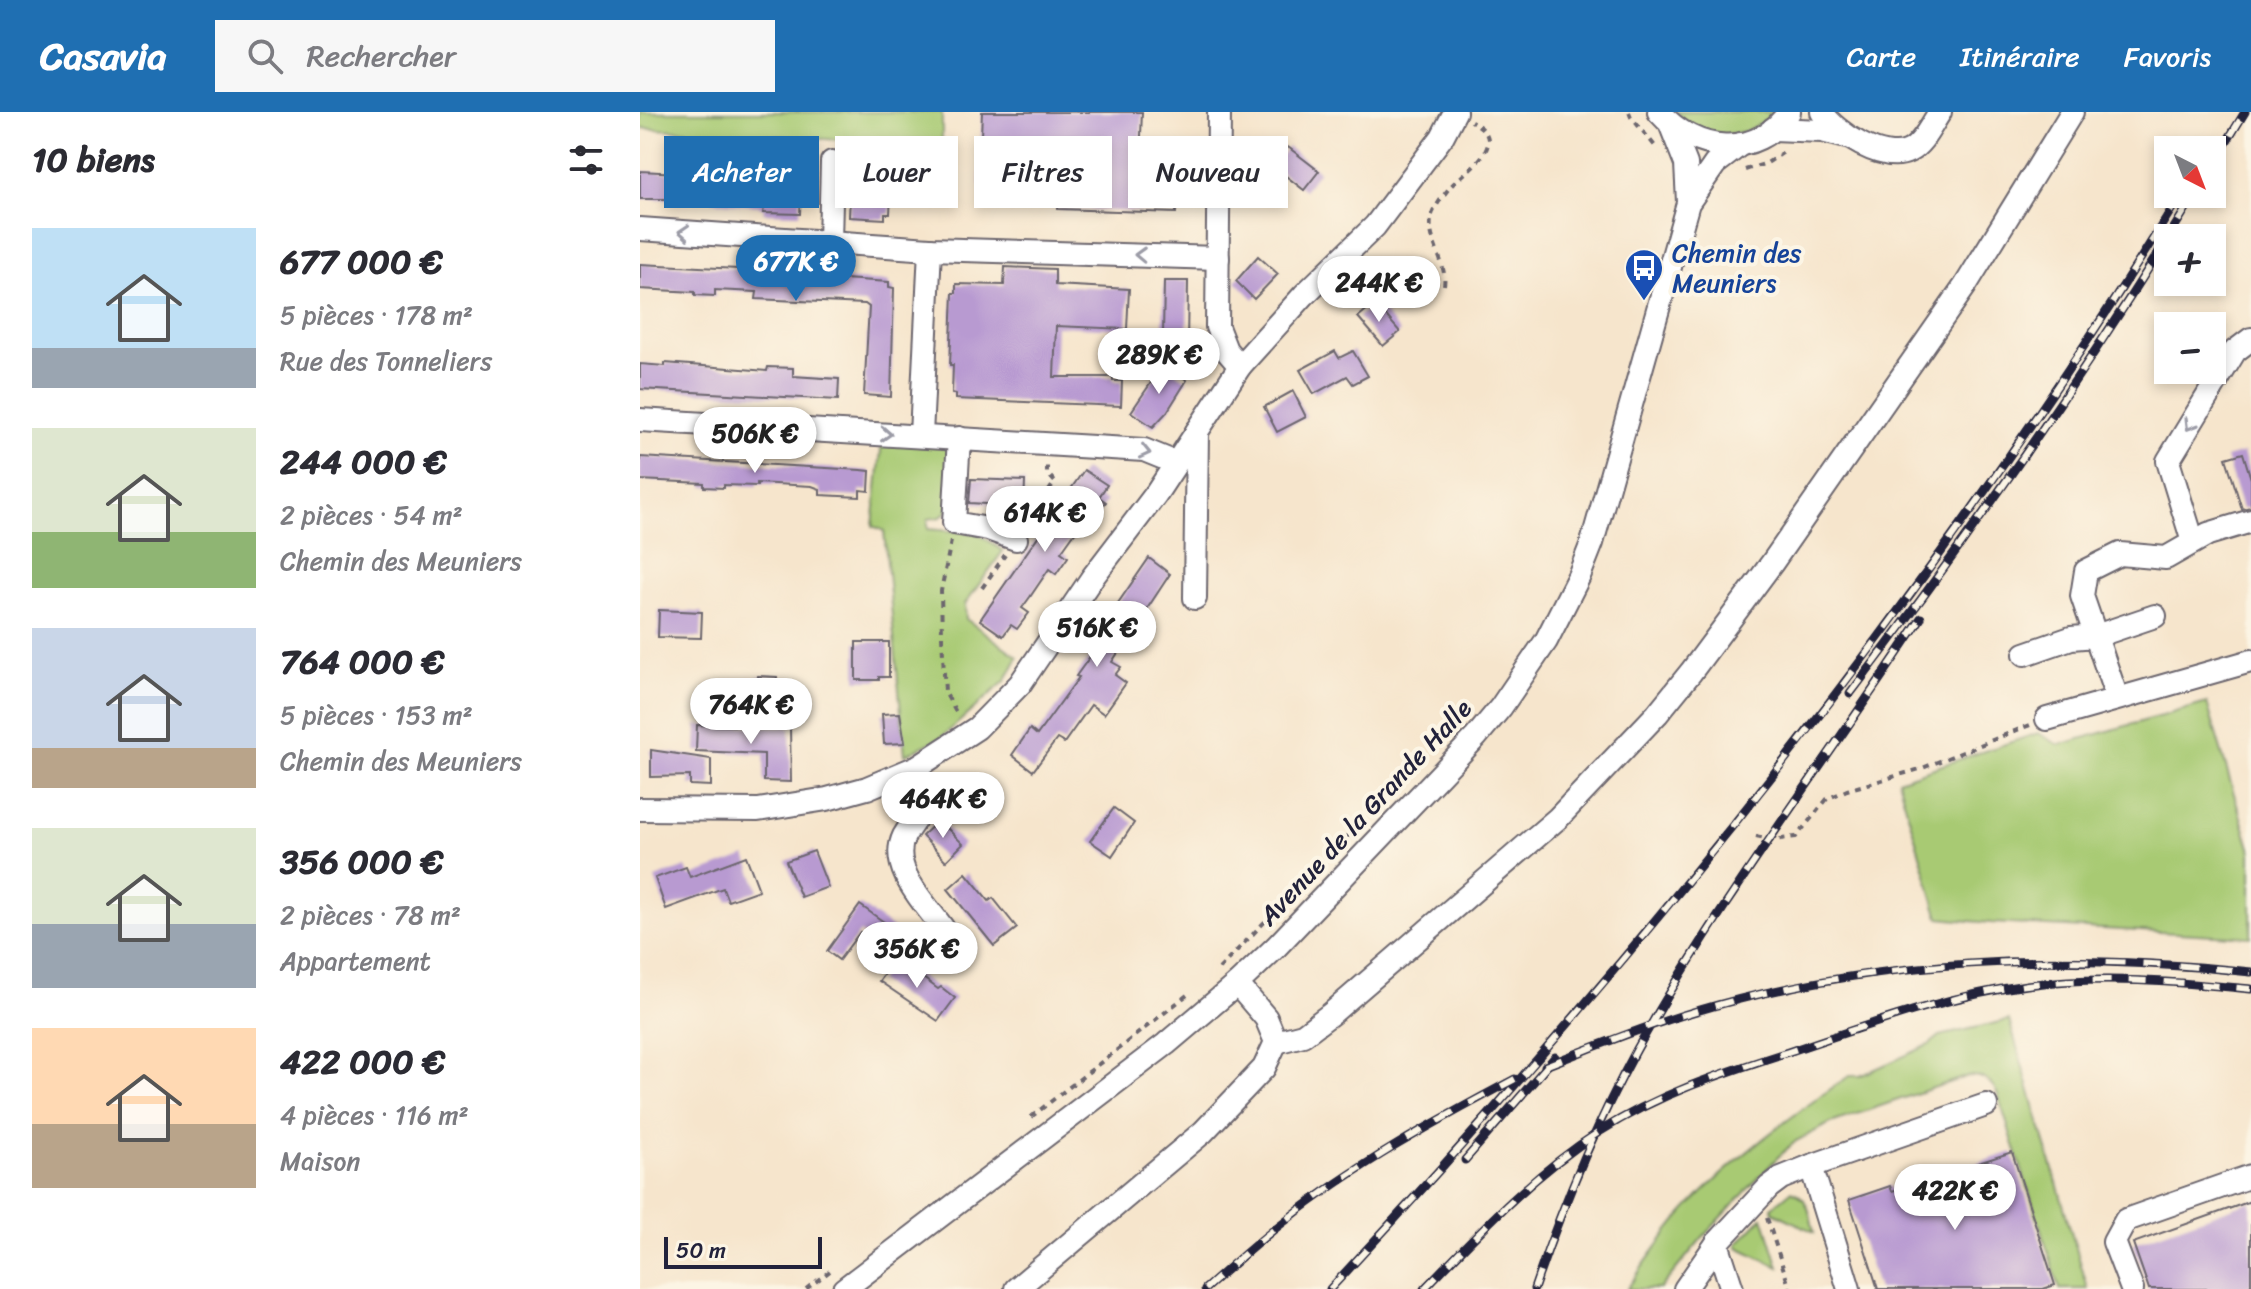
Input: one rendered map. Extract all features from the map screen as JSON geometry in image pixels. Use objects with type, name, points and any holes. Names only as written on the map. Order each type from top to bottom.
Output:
[{"type":"street","points":[[1219,112],[1217,327],[1226,350],[1240,366]]},
{"type":"street","points":[[640,809],[758,810],[793,806],[867,788],[917,767],[967,735],[1020,684],[1092,578],[1156,494],[1240,366],[1304,295],[1375,226],[1442,137],[1455,112]]},
{"type":"street","points":[[1665,119],[1687,137],[1707,144],[1741,144],[1773,129],[1789,112]]},
{"type":"street","points":[[1822,112],[1851,138],[1871,149],[1899,154],[1910,151],[1922,140],[1940,112]]},
{"type":"street","points":[[1276,1042],[1303,1035],[1332,1013],[1558,818],[1657,714],[1772,563],[1965,286],[2072,112]]},
{"type":"street","name":"Avenue de la Grande Halle","points":[[844,1289],[1134,1070],[1237,984],[1476,737],[1501,707],[1546,641],[1579,576],[1600,519],[1688,203],[1686,164],[1680,143],[1665,119]]},
{"type":"street","points":[[1773,129],[1822,131],[1851,138]]},
{"type":"street","name":"Avenue de la Grande Halle","points":[[1688,203],[1715,164],[1741,144]]},
{"type":"street","points":[[830,241],[832,162]]},
{"type":"street","points":[[640,229],[930,249],[1218,258]]},
{"type":"street","points":[[921,435],[930,249]]},
{"type":"street","points":[[2193,542],[2168,461],[2235,351],[2251,339]]},
{"type":"street","points":[[640,420],[1144,450],[1176,463]]},
{"type":"street","points":[[1195,598],[1197,431]]},
{"type":"street","points":[[959,438],[954,523],[988,529],[1016,539]]},
{"type":"street","points":[[2117,698],[2082,596],[2086,571],[2120,554],[2166,558],[2208,534],[2251,521]]},
{"type":"street","points":[[2025,654],[2071,638],[2096,636],[2155,616]]},
{"type":"street","points":[[2047,719],[2251,661]]},
{"type":"street","points":[[917,767],[929,800],[904,837],[900,861],[905,874],[944,930]]},
{"type":"street","points":[[1016,1289],[1203,1132],[1264,1068],[1276,1042],[1266,1018],[1237,984]]},
{"type":"street","points":[[1685,1289],[1717,1243],[1781,1178],[1986,1105]]},
{"type":"street","points":[[1811,1166],[1849,1289]]},
{"type":"street","points":[[2132,1289],[2114,1242],[2126,1220],[2251,1176]]},
{"type":"street","points":[[1717,1243],[1732,1289]]},
{"type":"path","points":[[1444,285],[1446,275],[1431,230],[1432,214],[1448,189],[1484,155],[1488,146],[1487,136],[1480,125],[1455,112]]},
{"type":"path","points":[[1629,112],[1658,149]]},
{"type":"path","points":[[1738,172],[1767,163],[1792,146]]},
{"type":"path","points":[[982,588],[1055,482],[1047,473],[1048,444]]},
{"type":"path","points":[[954,523],[941,591],[943,664],[945,692],[967,735]]},
{"type":"path","points":[[1756,836],[1773,840],[1796,837],[1827,799],[1847,790],[1920,769],[2047,719]]},
{"type":"path","points":[[1211,976],[1413,770]]},
{"type":"path","points":[[1023,1123],[1199,986]]},
{"type":"path","points":[[1767,1215],[1790,1289]]},
{"type":"path","points":[[806,1289],[835,1267]]},
{"type":"green space","points":[[640,112],[942,112],[942,136],[835,136],[835,140],[819,139],[819,136],[640,128]]},
{"type":"green space","points":[[1675,112],[1774,112],[1751,129],[1725,134],[1699,128]]},
{"type":"green space","points":[[882,441],[950,443],[949,509],[941,517],[928,519],[928,529],[977,533],[1003,551],[965,604],[966,619],[1018,657],[1005,681],[942,737],[905,755],[884,531],[873,526]]},
{"type":"green space","points":[[2207,703],[2251,851],[2251,937],[1939,918],[1898,780],[2038,733],[2059,745]]},
{"type":"green space","points":[[2009,1020],[2088,1289],[2060,1289],[1998,1095],[1986,1080],[1968,1076],[1831,1123],[1796,1141],[1702,1238],[1660,1289],[1627,1289],[1670,1229],[1704,1191],[1764,1138],[1849,1076],[1860,1076],[1929,1045],[1940,1036]]},
{"type":"green space","points":[[1791,1191],[1805,1202],[1814,1232],[1773,1212],[1772,1207]]},
{"type":"green space","points":[[1763,1217],[1779,1267],[1737,1244]]},
{"type":"building","points":[[982,112],[1142,112],[1141,136],[1128,136],[1128,208],[1176,208],[1176,213],[1058,209],[1112,208],[1112,136],[981,136]]},
{"type":"building","points":[[1288,147],[1319,171],[1304,190],[1288,178]]},
{"type":"building","points":[[640,171],[664,172],[664,199],[640,199]]},
{"type":"building","points":[[764,208],[800,208],[800,214],[763,213]]},
{"type":"building","points":[[849,208],[890,208],[885,219],[849,217]]},
{"type":"building","points":[[1258,256],[1278,274],[1254,299],[1236,281]]},
{"type":"building","points":[[640,264],[778,271],[778,275],[844,276],[844,279],[889,282],[889,287],[894,288],[891,397],[864,395],[869,307],[865,304],[756,299],[757,292],[715,290],[715,296],[640,289]]},
{"type":"building","points":[[1005,267],[1055,269],[1055,285],[1129,289],[1127,329],[1056,326],[1054,377],[1113,377],[1113,381],[1122,381],[1121,406],[956,399],[956,394],[952,393],[953,365],[950,365],[956,284],[1004,285]]},
{"type":"building","points":[[1164,281],[1188,281],[1187,345],[1166,345],[1166,336],[1163,336]]},
{"type":"building","points":[[1375,303],[1400,332],[1383,346],[1358,317]]},
{"type":"building","points":[[1335,351],[1339,358],[1353,351],[1368,376],[1353,384],[1347,376],[1314,394],[1300,370]]},
{"type":"building","points":[[665,363],[767,371],[768,367],[793,368],[793,376],[839,379],[838,400],[640,389],[640,364],[665,366]]},
{"type":"building","points":[[1163,365],[1187,380],[1167,412],[1153,427],[1131,412]]},
{"type":"building","points":[[1293,391],[1306,417],[1277,432],[1264,407]]},
{"type":"building","points":[[2243,453],[2251,479],[2251,507],[2242,509],[2226,458]]},
{"type":"building","points":[[640,457],[870,471],[869,491],[860,490],[860,497],[820,495],[820,489],[812,486],[757,483],[757,486],[724,485],[724,488],[704,487],[704,483],[640,480]]},
{"type":"building","points":[[1084,470],[1107,485],[1099,497],[1106,502],[1094,518],[1088,514],[1061,552],[1068,557],[1056,574],[1049,569],[1022,608],[1029,613],[1017,629],[1011,625],[1003,636],[980,620]]},
{"type":"building","points":[[971,479],[1025,481],[1024,506],[969,503]]},
{"type":"building","points":[[1149,558],[1170,574],[1112,662],[1121,667],[1115,675],[1126,683],[1104,714],[1091,705],[1064,743],[1057,739],[1033,771],[1012,755],[1030,729],[1037,735],[1079,677],[1076,676],[1102,640],[1096,635]]},
{"type":"building","points":[[659,610],[702,612],[701,638],[658,637]]},
{"type":"building","points":[[856,642],[889,642],[889,677],[856,680]]},
{"type":"building","points":[[758,676],[777,677],[776,695],[757,695]]},
{"type":"building","points":[[900,713],[905,743],[884,744],[882,714]]},
{"type":"building","points":[[697,725],[790,727],[791,782],[764,781],[764,754],[696,751]]},
{"type":"building","points":[[651,750],[711,759],[711,786],[690,785],[690,776],[651,777]]},
{"type":"building","points":[[1114,808],[1134,823],[1112,856],[1090,841]]},
{"type":"building","points":[[939,820],[963,844],[946,861],[922,836]]},
{"type":"building","points":[[814,851],[828,887],[801,897],[786,861]]},
{"type":"building","points":[[746,856],[759,890],[728,901],[723,888],[666,909],[655,878],[686,867],[690,877]]},
{"type":"building","points":[[966,873],[989,901],[993,898],[1017,928],[994,946],[948,889]]},
{"type":"building","points":[[860,905],[898,932],[885,950],[860,932],[839,960],[827,951]]},
{"type":"building","points":[[896,958],[955,998],[938,1021],[879,981]]},
{"type":"building","points":[[2012,1152],[2055,1285],[2043,1289],[1878,1289],[1849,1200],[1890,1186],[1892,1191]]},
{"type":"building","points":[[2251,1201],[2251,1285],[2241,1289],[2149,1289],[2133,1243]]},
{"type":"railway","points":[[2226,143],[2245,112]]},
{"type":"railway","points":[[1330,1289],[1562,1031],[1783,762],[1990,484],[2088,340],[2172,208]]},
{"type":"railway","points":[[1850,694],[2029,448],[2186,208]]},
{"type":"railway","points":[[1534,1289],[1580,1167],[1607,1107],[1669,993],[1739,884],[1921,618]]},
{"type":"railway","points":[[1545,1066],[1693,1012],[1762,994],[1900,970],[2039,961],[2110,962],[2251,972]]},
{"type":"railway","points":[[1424,1289],[1507,1205],[1574,1149],[1644,1106],[1715,1077],[1906,1013],[1996,990],[2055,982],[2111,980],[2251,989]]},
{"type":"railway","points":[[1465,1160],[1555,1057]]},
{"type":"railway","points":[[1205,1289],[1275,1229],[1340,1181],[1426,1128],[1515,1079]]},
{"type":"place","name":"Chemin des Meuniers","points":[[1644,302]]}]
